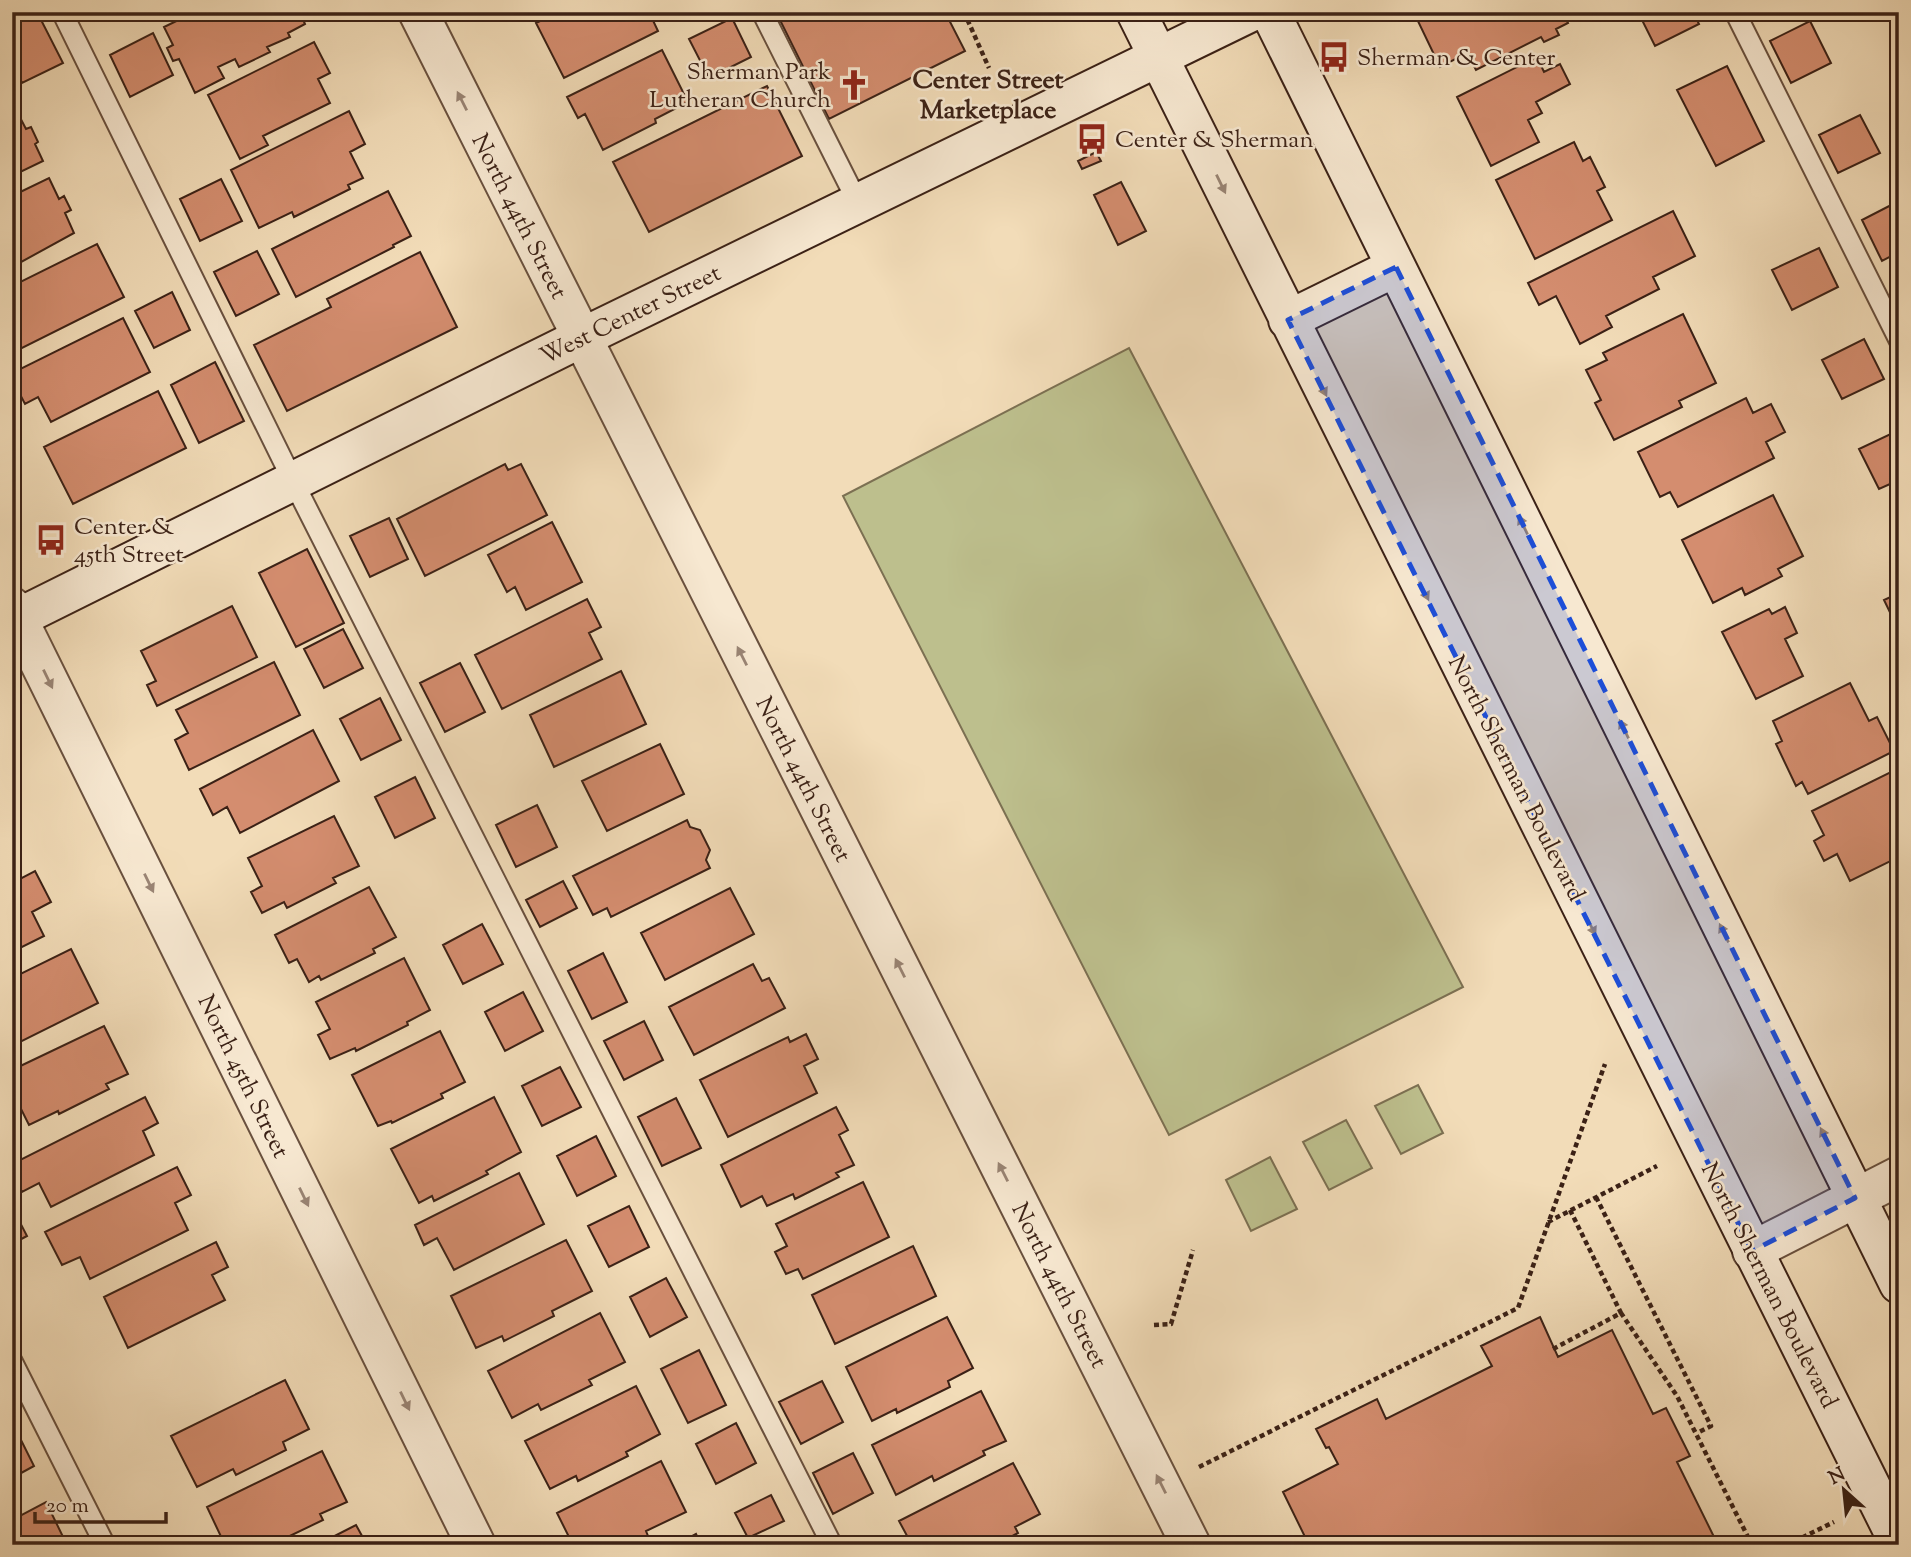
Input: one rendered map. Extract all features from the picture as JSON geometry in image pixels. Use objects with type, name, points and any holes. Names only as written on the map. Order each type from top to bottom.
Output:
[{"type":"street","name":"North 44th Street","points":[[418,12],[1177,1540]]},
{"type":"street","name":"North Sherman Boulevard","points":[[1136,12],[1899,1543]]},
{"type":"street","name":"West Center Street","points":[[14,615],[1251,12]]},
{"type":"street","points":[[1270,12],[1899,1284]]},
{"type":"street","points":[[1289,320],[1396,267]]},
{"type":"street","name":"North 45th Street","points":[[14,615],[476,1545]]},
{"type":"street","points":[[1752,1251],[1899,1176]]},
{"type":"lane","points":[[62,12],[293,481],[832,1545]]},
{"type":"lane","points":[[762,12],[858,203]]},
{"type":"lane","points":[[1735,12],[1899,340]]},
{"type":"lane","points":[[12,1361],[105,1545]]},
{"type":"path","points":[[964,12],[989,68]]},
{"type":"path","points":[[1063,12],[1086,19]]},
{"type":"path","points":[[1196,1469],[1518,1308],[1605,1064]]},
{"type":"path","points":[[1548,1222],[1657,1166]]},
{"type":"path","points":[[1596,1197],[1711,1426],[1697,1433]]},
{"type":"path","points":[[1570,1210],[1621,1313],[1677,1396],[1752,1545]]},
{"type":"path","points":[[1154,1325],[1171,1324],[1193,1250]]},
{"type":"path","points":[[1553,1349],[1621,1313]]},
{"type":"path","points":[[1787,1545],[1834,1522]]},
{"type":"highlighted area","points":[[1396,267],[1855,1198],[1752,1251],[1288,320]]},
{"type":"green space","points":[[1129,348],[1463,987],[1169,1135],[843,496]]},
{"type":"green space","points":[[1418,1085],[1443,1133],[1401,1154],[1375,1106]]},
{"type":"green space","points":[[1346,1120],[1372,1168],[1329,1190],[1303,1142]]},
{"type":"green space","points":[[1270,1157],[1297,1209],[1251,1231],[1226,1180]]},
{"type":"building","points":[[12,12],[37,12],[63,63],[22,83],[12,63]]},
{"type":"building","points":[[195,12],[300,12],[305,24],[288,33],[290,37],[267,47],[270,52],[239,67],[235,59],[218,67],[224,78],[195,93],[179,59],[173,61],[167,48],[173,45],[164,27]]},
{"type":"building","points":[[558,12],[649,12],[658,31],[564,78],[536,23]]},
{"type":"building","name":"Sherman Park Lutheran Church","points":[[776,12],[945,12],[965,51],[829,119]]},
{"type":"building","points":[[1427,12],[1563,12],[1568,23],[1556,29],[1559,35],[1544,42],[1541,37],[1476,70],[1467,53],[1440,67],[1416,17]]},
{"type":"building","points":[[1638,12],[1693,12],[1699,24],[1655,46]]},
{"type":"building","points":[[732,18],[751,57],[709,78],[689,39]]},
{"type":"building","points":[[1810,21],[1831,63],[1791,83],[1770,41]]},
{"type":"building","points":[[153,33],[173,75],[130,97],[110,55]]},
{"type":"building","points":[[314,42],[330,73],[318,79],[330,103],[263,136],[268,145],[240,159],[208,95]]},
{"type":"building","points":[[662,50],[688,102],[655,119],[656,123],[603,150],[585,114],[578,118],[567,97]]},
{"type":"building","points":[[1537,57],[1544,72],[1560,64],[1570,84],[1536,102],[1542,113],[1528,120],[1539,142],[1491,166],[1457,97]]},
{"type":"building","points":[[1727,66],[1764,141],[1716,166],[1677,90]]},
{"type":"building","points":[[767,86],[802,156],[649,232],[613,162]]},
{"type":"building","points":[[12,102],[26,129],[31,127],[43,161],[12,176]]},
{"type":"building","points":[[349,111],[365,144],[350,152],[363,178],[348,185],[350,189],[294,217],[292,212],[259,228],[231,170]]},
{"type":"building","points":[[1860,115],[1880,153],[1838,173],[1819,135]]},
{"type":"building","points":[[1574,142],[1583,161],[1590,157],[1605,187],[1597,191],[1612,220],[1535,259],[1496,180]]},
{"type":"building","points":[[1096,152],[1101,161],[1082,169],[1078,161]]},
{"type":"building","points":[[49,178],[59,199],[64,196],[71,210],[65,213],[74,233],[12,267],[12,196]]},
{"type":"building","points":[[221,179],[242,221],[200,241],[180,199]]},
{"type":"building","points":[[1121,182],[1146,231],[1118,245],[1094,195]]},
{"type":"building","points":[[388,191],[411,236],[296,297],[272,249]]},
{"type":"building","points":[[1899,201],[1899,252],[1882,261],[1862,220]]},
{"type":"building","points":[[1673,211],[1695,256],[1653,277],[1659,289],[1606,316],[1612,327],[1580,344],[1556,296],[1539,305],[1528,283]]},
{"type":"building","points":[[97,244],[124,297],[18,350],[12,340],[12,286]]},
{"type":"building","points":[[1819,248],[1838,287],[1792,310],[1772,270]]},
{"type":"building","points":[[257,251],[279,294],[236,316],[214,272]]},
{"type":"building","points":[[420,252],[457,327],[287,411],[254,345],[331,307],[327,299]]},
{"type":"building","points":[[172,292],[190,330],[154,348],[135,311]]},
{"type":"building","points":[[1683,314],[1716,383],[1679,401],[1682,407],[1614,440],[1595,403],[1601,400],[1586,370],[1607,360],[1603,353]]},
{"type":"building","points":[[123,318],[150,372],[51,422],[38,397],[25,404],[12,379],[12,373]]},
{"type":"building","points":[[1864,339],[1884,379],[1842,399],[1822,360]]},
{"type":"building","points":[[215,362],[244,421],[199,443],[171,385]]},
{"type":"building","points":[[158,391],[186,448],[73,504],[44,447]]},
{"type":"building","points":[[1746,398],[1753,413],[1771,404],[1785,432],[1766,442],[1774,458],[1678,507],[1670,492],[1660,497],[1638,452]]},
{"type":"building","points":[[1899,430],[1899,480],[1879,489],[1859,449]]},
{"type":"building","points":[[505,464],[508,470],[521,464],[547,515],[425,576],[397,519]]},
{"type":"building","points":[[1773,495],[1803,556],[1778,569],[1782,576],[1745,595],[1742,588],[1713,603],[1682,540]]},
{"type":"building","points":[[389,518],[408,559],[370,577],[350,536]]},
{"type":"building","points":[[552,522],[582,582],[526,610],[515,587],[507,592],[488,555]]},
{"type":"building","points":[[307,549],[344,623],[296,647],[259,573]]},
{"type":"building","points":[[1899,593],[1899,631],[1884,600]]},
{"type":"building","points":[[587,599],[601,627],[589,633],[602,659],[502,709],[475,655]]},
{"type":"building","points":[[232,606],[257,657],[157,706],[147,685],[156,681],[141,651]]},
{"type":"building","points":[[1785,607],[1797,633],[1785,639],[1803,676],[1756,699],[1722,632],[1769,609],[1772,614]]},
{"type":"building","points":[[343,629],[363,668],[324,688],[304,649]]},
{"type":"building","points":[[274,662],[300,715],[189,770],[175,740],[188,733],[176,710]]},
{"type":"building","points":[[460,663],[485,712],[445,732],[420,683]]},
{"type":"building","points":[[621,671],[646,724],[554,767],[530,715]]},
{"type":"building","points":[[1850,683],[1869,721],[1877,717],[1894,751],[1808,794],[1802,782],[1796,786],[1776,744],[1782,741],[1773,721]]},
{"type":"building","points":[[380,698],[401,740],[361,760],[340,719]]},
{"type":"building","points":[[313,730],[339,781],[240,833],[227,807],[213,815],[200,789]]},
{"type":"building","points":[[660,744],[684,794],[607,831],[582,781]]},
{"type":"building","points":[[1899,768],[1899,826],[1894,829],[1899,838],[1899,857],[1850,881],[1837,854],[1824,861],[1814,841],[1824,835],[1812,811]]},
{"type":"building","points":[[415,777],[435,818],[395,838],[375,797]]},
{"type":"building","points":[[537,805],[557,847],[516,867],[496,825]]},
{"type":"building","points":[[334,816],[359,866],[333,878],[336,883],[287,908],[284,902],[262,913],[251,892],[262,886],[248,858]]},
{"type":"building","points":[[687,820],[690,827],[700,830],[710,850],[706,860],[710,868],[611,917],[607,908],[593,915],[573,876]]},
{"type":"building","points":[[35,871],[51,902],[32,912],[44,936],[12,952],[12,883]]},
{"type":"building","points":[[563,881],[577,908],[540,927],[526,900]]},
{"type":"building","points":[[369,887],[396,937],[373,949],[375,953],[321,980],[319,976],[309,982],[297,959],[289,963],[275,935]]},
{"type":"building","points":[[730,888],[754,934],[665,980],[641,933]]},
{"type":"building","points":[[482,924],[503,964],[463,984],[443,945]]},
{"type":"building","points":[[71,949],[98,1003],[12,1046],[12,978]]},
{"type":"building","points":[[603,953],[627,1002],[592,1019],[568,971]]},
{"type":"building","points":[[404,958],[430,1010],[407,1022],[408,1025],[356,1051],[355,1048],[330,1059],[318,1035],[330,1029],[316,1002]]},
{"type":"building","points":[[753,964],[762,981],[769,978],[785,1008],[694,1055],[669,1007]]},
{"type":"building","points":[[523,992],[543,1031],[505,1051],[485,1012]]},
{"type":"building","points":[[644,1021],[663,1060],[624,1080],[604,1041]]},
{"type":"building","points":[[104,1026],[128,1074],[106,1084],[109,1089],[59,1114],[58,1111],[29,1125],[12,1091],[12,1070]]},
{"type":"building","points":[[440,1031],[465,1082],[441,1094],[443,1098],[392,1123],[391,1121],[378,1126],[352,1075]]},
{"type":"building","points":[[806,1034],[818,1059],[804,1066],[817,1093],[728,1137],[700,1080],[788,1037],[790,1042]]},
{"type":"building","points":[[560,1067],[581,1107],[542,1126],[522,1086]]},
{"type":"building","points":[[145,1097],[158,1123],[143,1131],[154,1155],[51,1207],[39,1183],[22,1192],[12,1173],[12,1164]]},
{"type":"building","points":[[494,1097],[521,1152],[486,1171],[488,1174],[434,1201],[432,1196],[419,1203],[391,1149]]},
{"type":"building","points":[[676,1098],[701,1148],[662,1166],[638,1117]]},
{"type":"building","points":[[836,1107],[848,1130],[839,1135],[854,1165],[836,1173],[839,1177],[795,1199],[793,1194],[767,1206],[762,1196],[741,1207],[721,1165]]},
{"type":"building","points":[[596,1136],[616,1176],[577,1196],[557,1156]]},
{"type":"building","points":[[177,1167],[191,1195],[175,1203],[188,1230],[90,1279],[80,1257],[62,1265],[45,1232]]},
{"type":"building","points":[[519,1173],[544,1224],[454,1270],[437,1238],[424,1245],[415,1225]]},
{"type":"building","points":[[863,1182],[889,1237],[803,1279],[798,1269],[786,1274],[775,1252],[787,1246],[776,1224]]},
{"type":"building","points":[[629,1206],[649,1247],[609,1267],[588,1226]]},
{"type":"building","points":[[12,1207],[27,1236],[12,1244]]},
{"type":"building","points":[[566,1240],[592,1291],[552,1311],[554,1316],[504,1341],[502,1336],[476,1348],[451,1296]]},
{"type":"building","points":[[216,1242],[228,1267],[212,1275],[225,1300],[128,1348],[104,1297]]},
{"type":"building","points":[[913,1246],[936,1296],[835,1344],[812,1295]]},
{"type":"building","points":[[666,1278],[687,1317],[650,1337],[630,1297]]},
{"type":"building","points":[[600,1313],[625,1362],[589,1380],[592,1385],[541,1410],[538,1404],[512,1418],[488,1371]]},
{"type":"building","points":[[947,1317],[973,1368],[948,1381],[950,1387],[897,1413],[896,1409],[872,1421],[846,1367]]},
{"type":"building","points":[[1540,1317],[1558,1357],[1612,1330],[1653,1414],[1666,1408],[1690,1456],[1677,1462],[1718,1545],[1309,1545],[1283,1492],[1338,1464],[1316,1429],[1377,1399],[1386,1419],[1492,1366],[1481,1346]]},
{"type":"building","points":[[699,1350],[726,1405],[688,1423],[661,1369]]},
{"type":"building","points":[[285,1380],[309,1429],[283,1442],[286,1450],[236,1475],[233,1469],[197,1487],[171,1436]]},
{"type":"building","points":[[822,1381],[843,1422],[801,1444],[779,1402]]},
{"type":"building","points":[[636,1386],[660,1434],[626,1452],[628,1456],[578,1481],[576,1476],[550,1489],[525,1441]]},
{"type":"building","points":[[981,1391],[1006,1441],[983,1451],[985,1455],[934,1481],[932,1476],[896,1495],[872,1445]]},
{"type":"building","points":[[736,1423],[756,1463],[716,1484],[696,1444]]},
{"type":"building","points":[[15,1428],[34,1466],[12,1478],[12,1429]]},
{"type":"building","points":[[322,1451],[347,1502],[320,1514],[323,1520],[271,1545],[270,1541],[262,1545],[225,1545],[207,1507]]},
{"type":"building","points":[[853,1453],[873,1493],[833,1514],[813,1473]]},
{"type":"building","points":[[661,1461],[686,1512],[646,1531],[648,1536],[630,1545],[573,1545],[557,1513]]},
{"type":"building","points":[[1013,1463],[1040,1514],[1015,1527],[1018,1533],[996,1545],[912,1545],[899,1521]]},
{"type":"building","points":[[771,1495],[784,1521],[748,1538],[735,1513]]},
{"type":"building","points":[[46,1502],[67,1545],[12,1545],[12,1520]]},
{"type":"building","points":[[356,1525],[367,1545],[317,1545]]},
{"type":"building","points":[[696,1534],[701,1545],[676,1545]]},
{"type":"place","name":"Sherman & Center","points":[[1334,57]]},
{"type":"place","name":"Sherman Park Lutheran Church","points":[[854,85]]},
{"type":"place","name":"Center & Sherman","points":[[1092,139]]},
{"type":"place","name":"Center & 45th Street","points":[[51,540]]},
{"type":"district","name":"Center Street Marketplace","points":[[988,94]]}]
